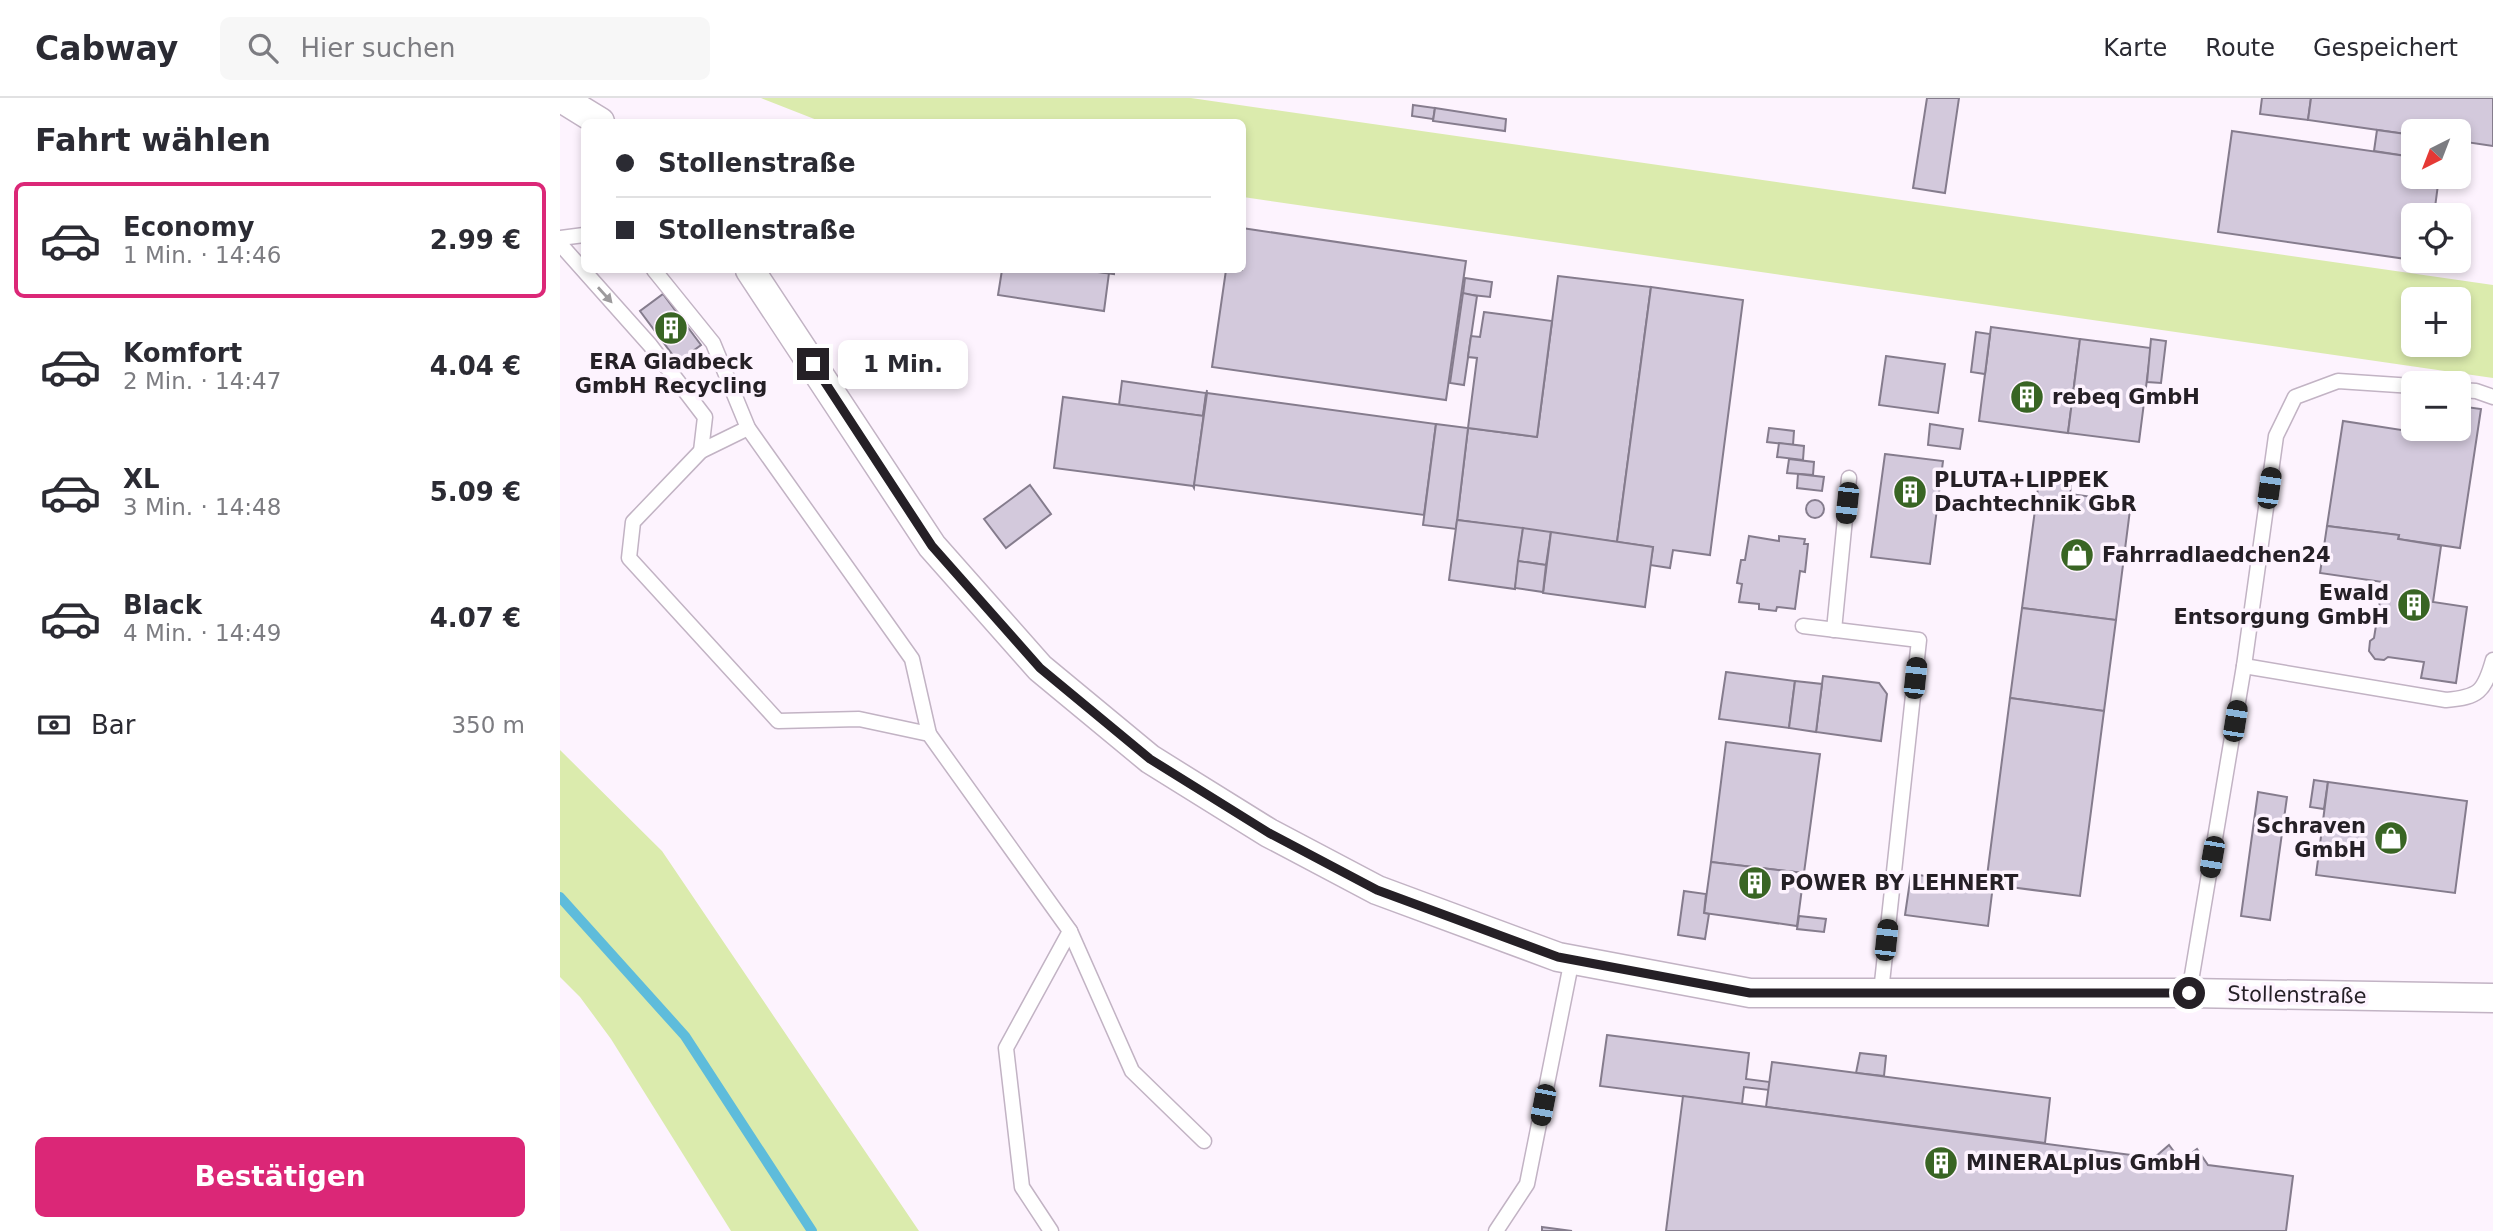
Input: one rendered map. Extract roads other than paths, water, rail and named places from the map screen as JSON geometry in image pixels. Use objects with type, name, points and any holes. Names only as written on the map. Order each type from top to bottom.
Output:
[{"type":"street","points":[[561,98],[595,119]]},
{"type":"street","name":"Stollenstraße","points":[[752,273],[932,546],[1040,668],[1150,759],[1269,833],[1377,890],[1558,957],[1750,993],[2189,993],[2493,998]]},
{"type":"lane","points":[[581,236],[560,241],[581,265]]},
{"type":"lane","points":[[588,273],[650,345],[705,416],[701,451]]},
{"type":"lane","points":[[656,273],[713,343],[748,428],[912,659],[929,734],[1070,931],[1132,1071],[1205,1141]]},
{"type":"lane","points":[[2189,993],[2244,666],[2276,436],[2295,397],[2339,381],[2401,385]]},
{"type":"lane","points":[[2471,391],[2493,397]]},
{"type":"lane","points":[[748,428],[701,451],[633,523],[629,558],[778,721],[859,719],[929,734]]},
{"type":"lane","points":[[1834,630],[1849,478]]},
{"type":"lane","points":[[1803,626],[1919,640],[1881,992]]},
{"type":"lane","points":[[2244,666],[2446,700],[2470,698],[2485,685],[2493,660]]},
{"type":"lane","points":[[1051,1231],[1021,1186],[1006,1048],[1070,931]]},
{"type":"lane","points":[[1496,1231],[1527,1184],[1572,959]]},
{"type":"waterway","points":[[560,897],[685,1036],[812,1231]]},
{"type":"place","name":"ERA Gladbeck GmbH Recycling","points":[[671,328]]},
{"type":"place","name":"rebeq GmbH","points":[[2027,397]]},
{"type":"place","name":"PLUTA+LIPPEK Dachtechnik GbR","points":[[1910,492]]},
{"type":"place","name":"Fahrradlaedchen24","points":[[2077,555]]},
{"type":"place","name":"Ewald Entsorgung GmbH","points":[[2414,605]]},
{"type":"place","name":"Schraven GmbH","points":[[2391,838]]},
{"type":"place","name":"POWER BY LEHNERT","points":[[1755,883]]},
{"type":"place","name":"MINERALplus GmbH","points":[[1941,1163]]}]
